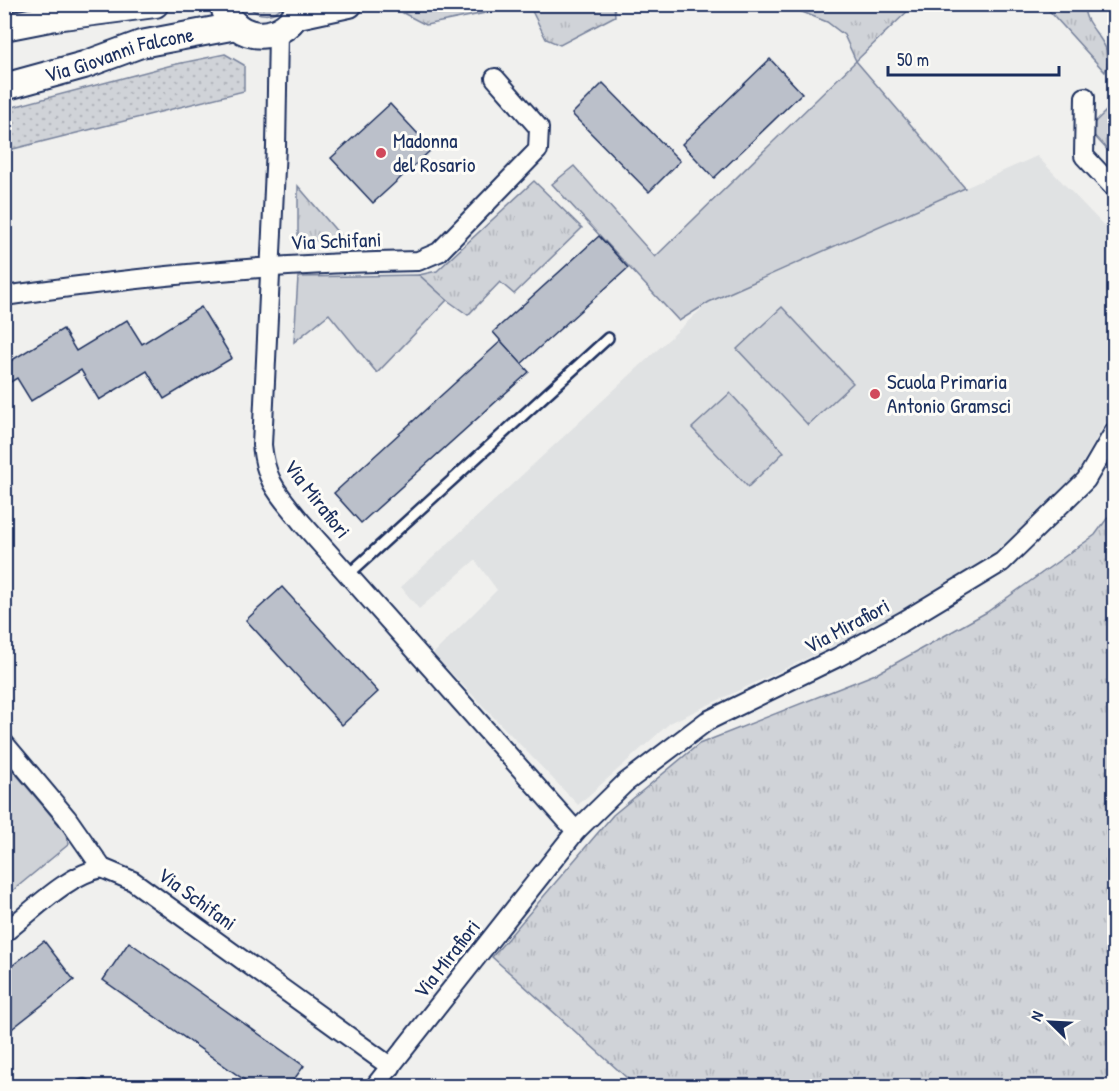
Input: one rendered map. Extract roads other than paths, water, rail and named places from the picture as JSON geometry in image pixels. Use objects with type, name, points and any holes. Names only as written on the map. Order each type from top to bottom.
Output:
[{"type":"street","name":"Via Giovanni Falcone","points":[[4,27],[55,17],[155,4]]},
{"type":"street","points":[[223,4],[225,13],[236,26]]},
{"type":"street","points":[[278,32],[289,25],[300,10],[350,4]]},
{"type":"street","name":"Via Giovanni Falcone","points":[[4,87],[84,65],[141,44],[236,26],[249,33],[263,35],[278,32]]},
{"type":"street","name":"Via Mirafiori","points":[[278,32],[276,147],[262,445],[264,468],[272,486],[302,523],[576,831]]},
{"type":"street","name":"Via Schifani","points":[[4,296],[106,281],[270,266],[418,261],[439,252],[538,150],[539,128],[495,78]]},
{"type":"street","points":[[1084,97],[1084,156],[1114,188]]},
{"type":"street","name":"Via Mirafiori","points":[[378,1085],[576,831],[625,783],[707,721],[838,657],[904,621],[1002,562],[1086,480],[1114,432]]},
{"type":"street","points":[[4,743],[67,818],[102,868],[88,871],[64,885],[4,933]]},
{"type":"street","name":"Via Schifani","points":[[102,868],[133,881],[391,1067]]},
{"type":"lane","points":[[349,574],[608,338]]},
{"type":"lane","points":[[81,1086],[86,1086]]},
{"type":"place","name":"Madonna del Rosario","points":[[381,153]]},
{"type":"place","name":"Scuola Primaria Antonio Gramsci","points":[[875,394]]}]
